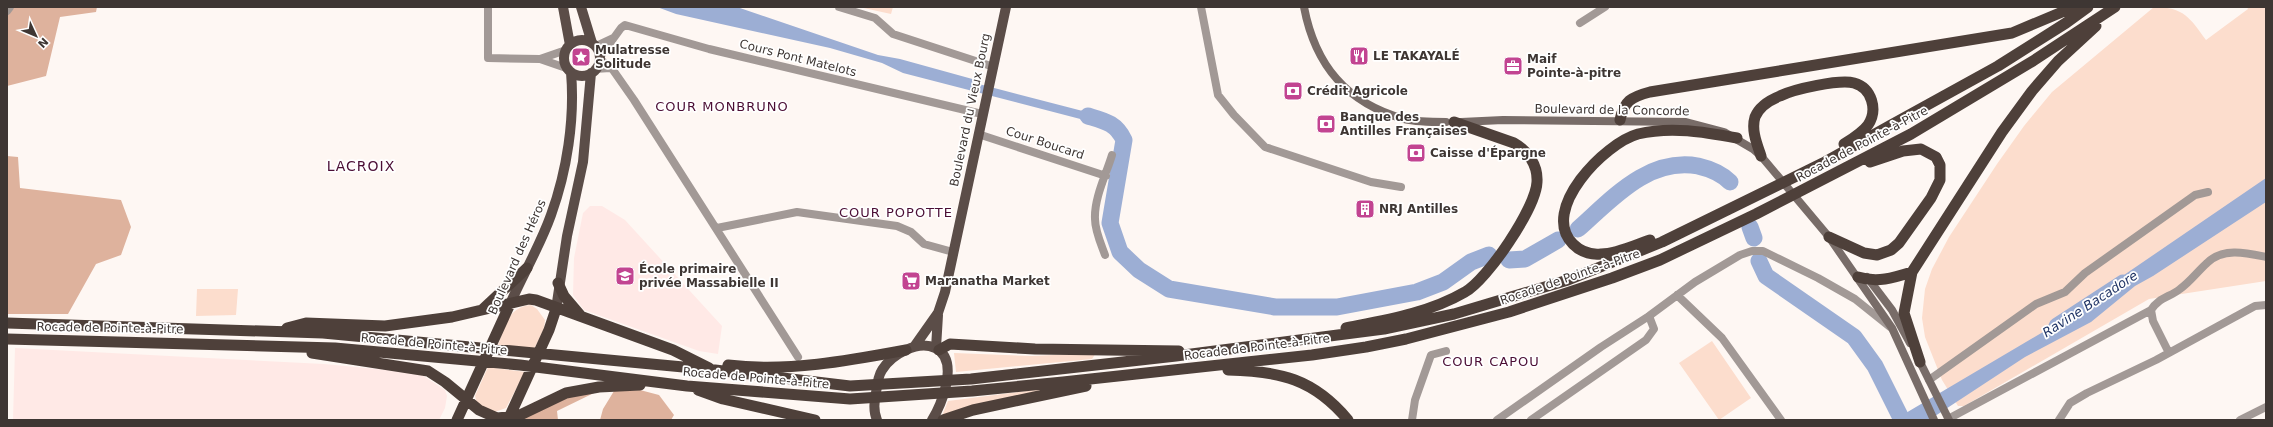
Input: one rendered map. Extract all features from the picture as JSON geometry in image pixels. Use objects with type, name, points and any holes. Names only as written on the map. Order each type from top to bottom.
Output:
[{"type":"highway","points":[[1620,120],[1622,110],[1627,102],[1634,96],[1650,92],[2012,33],[2074,7]]},
{"type":"highway","name":"Rocade de Pointe-à-Pitre","points":[[7,323],[337,334],[715,370],[794,381],[856,386],[970,379],[1384,329],[1454,314],[1568,280],[1627,257],[1688,230],[1823,163],[1998,66],[2066,23],[2088,7]]},
{"type":"highway","points":[[1920,362],[1904,313],[1912,272],[1990,150],[2032,91],[2058,61],[2116,7]]},
{"type":"highway","name":"Rocade de Pointe-à-Pitre","points":[[7,339],[277,346],[421,355],[687,386],[857,399],[972,391],[1312,355],[1366,347],[1413,337],[1509,312],[1612,278],[1660,260],[1911,134],[2033,61],[2116,7]]},
{"type":"highway","points":[[1761,156],[1754,127],[1755,117],[1767,102],[1784,94],[1840,82],[1857,84],[1870,95],[1873,104],[1871,120],[1862,132],[1832,151],[1823,163]]},
{"type":"highway","points":[[1301,340],[1311,334],[1420,311],[1448,301],[1476,284],[1489,269],[1527,212],[1534,198],[1537,183],[1537,171],[1529,156],[1518,145],[1450,122]]},
{"type":"highway","points":[[1688,230],[1601,254],[1584,252],[1577,248],[1568,235],[1564,218],[1568,204],[1580,181],[1600,156],[1616,143],[1636,134],[1660,130],[1702,132],[1737,138]]},
{"type":"highway","points":[[1823,179],[1879,158],[1913,148],[1929,152],[1940,164],[1940,180],[1936,190],[1904,236],[1891,250],[1878,255],[1864,253],[1829,237]]},
{"type":"highway","points":[[482,311],[527,268]]},
{"type":"highway","points":[[1858,277],[1870,280],[1894,278],[1912,272]]},
{"type":"highway","points":[[558,283],[568,302],[582,318]]},
{"type":"highway","points":[[277,331],[306,323],[385,326],[482,311],[529,299],[536,300],[556,309],[673,350],[715,370]]},
{"type":"highway","name":"Boulevard des Héros","points":[[457,420],[510,304]]},
{"type":"highway","points":[[509,419],[549,330],[556,309]]},
{"type":"highway","points":[[938,349],[950,344],[1013,348],[1208,351]]},
{"type":"highway","points":[[277,346],[428,371],[445,382],[467,401],[489,416],[509,419],[525,414],[566,393],[599,387],[671,384]]},
{"type":"highway","points":[[693,360],[759,367],[832,364],[910,349]]},
{"type":"highway","points":[[739,373],[759,367]]},
{"type":"highway","points":[[1190,368],[1270,373],[1306,384],[1331,400],[1348,420]]},
{"type":"highway","points":[[943,420],[973,410],[1173,370]]},
{"type":"highway","points":[[1107,382],[1192,373],[1247,371]]},
{"type":"highway","points":[[651,385],[703,392]]},
{"type":"highway","points":[[687,386],[723,399],[815,420]]},
{"type":"main road","points":[[563,7],[568,47],[565,60],[570,70],[580,75],[593,71]]},
{"type":"main road","points":[[556,309],[558,283],[583,162],[593,71],[600,58],[594,45],[582,7]]},
{"type":"main road","name":"Boulevard du Vieux Bourg","points":[[938,349],[938,313],[953,252],[1006,7]]},
{"type":"main road","name":"Boulevard de la Concorde","points":[[1304,7],[1310,31],[1322,60],[1329,71],[1354,96],[1371,106],[1404,119],[1450,122],[1484,123],[1503,120],[1620,120],[1686,122],[1710,127],[1737,138],[1761,156],[1841,252]]},
{"type":"main road","points":[[568,47],[579,40],[594,45]]},
{"type":"main road","name":"Boulevard des Héros","points":[[510,304],[551,215],[563,177],[573,108],[570,70]]},
{"type":"main road","points":[[1841,252],[1870,280],[1892,310],[1949,419]]},
{"type":"main road","points":[[1841,252],[1892,328],[1934,420]]},
{"type":"main road","name":"Boulevard du Vieux Bourg","points":[[877,420],[874,406],[876,388],[881,372],[890,361],[910,349],[938,313]]},
{"type":"main road","points":[[910,349],[924,345],[938,349],[947,366],[947,384],[942,403],[932,420]]},
{"type":"street","points":[[7,11],[10,7]]},
{"type":"street","points":[[488,7],[488,58],[540,59],[570,70]]},
{"type":"street","points":[[838,7],[875,18],[892,34],[994,67]]},
{"type":"street","points":[[1201,7],[1213,76],[1218,95],[1234,115],[1265,147],[1371,182],[1401,187]]},
{"type":"street","points":[[1580,23],[1605,7]]},
{"type":"street","name":"Cours Pont Matelots","points":[[600,58],[625,25],[709,49],[982,114]]},
{"type":"street","name":"Cours Pont Matelots","points":[[594,45],[616,36]]},
{"type":"street","points":[[540,59],[568,47]]},
{"type":"street","points":[[600,58],[610,68],[634,100],[798,357]]},
{"type":"street","points":[[593,71],[610,68]]},
{"type":"street","name":"Cour Boucard","points":[[978,134],[1106,176]]},
{"type":"street","points":[[1105,255],[1097,232],[1095,218],[1112,155]]},
{"type":"street","points":[[1929,380],[2036,304],[2065,292],[2085,273],[2195,194],[2208,192]]},
{"type":"street","points":[[717,228],[797,212],[897,226],[910,232],[924,244],[953,252]]},
{"type":"street","points":[[1497,420],[1600,347],[1649,316],[1677,295],[1740,255],[1752,251],[1763,251],[1818,278],[1855,299],[1892,328]]},
{"type":"street","points":[[1949,419],[2151,310],[2158,301],[2180,290],[2211,259],[2238,252],[2266,257]]},
{"type":"street","points":[[1677,295],[1722,338],[1781,420]]},
{"type":"street","points":[[2059,420],[2070,403],[2169,353],[2255,306],[2266,305]]},
{"type":"street","points":[[2151,310],[2153,320],[2169,353]]},
{"type":"street","points":[[1531,420],[1646,340],[1654,329],[1649,316]]},
{"type":"street","points":[[1412,420],[1415,400],[1431,355],[1446,351]]},
{"type":"street","points":[[2240,420],[2266,407]]},
{"type":"shaded area","points":[[7,7],[97,7],[96,12],[60,17],[46,76],[7,86]]},
{"type":"shaded area","points":[[859,7],[893,7],[891,14]]},
{"type":"shaded area","points":[[2154,7],[2173,9],[2185,15],[2206,40],[2248,9],[2247,7],[2266,7],[2266,281],[2149,299],[1964,406],[1958,406],[1942,380],[1925,337],[1922,318],[1925,289],[1932,269],[1949,237],[1997,164],[2024,126],[2052,92]]},
{"type":"shaded area","points":[[7,156],[18,157],[20,188],[121,200],[131,227],[121,255],[96,264],[68,314],[7,314]]},
{"type":"shaded area","name":"École primaire privée Massabielle II","points":[[590,206],[602,206],[625,220],[722,326],[718,354],[699,351],[584,310],[573,295],[574,258],[583,213]]},
{"type":"shaded area","points":[[197,289],[238,289],[236,315],[196,316]]},
{"type":"shaded area","points":[[531,305],[537,309],[545,320],[544,329],[534,349],[498,345],[505,325],[512,314],[517,309]]},
{"type":"shaded area","points":[[1712,341],[1751,398],[1719,420],[1679,363]]},
{"type":"shaded area","points":[[15,348],[324,364],[419,373],[445,390],[447,396],[445,408],[439,420],[13,420]]},
{"type":"shaded area","points":[[954,353],[1032,356],[1096,353],[1092,359],[956,372]]},
{"type":"shaded area","points":[[488,367],[525,372],[506,408],[492,413],[477,404],[475,396]]},
{"type":"shaded area","points":[[1050,388],[941,418],[948,401]]},
{"type":"shaded area","points":[[640,390],[659,395],[674,415],[671,420],[600,420],[603,409],[614,391]]},
{"type":"shaded area","points":[[596,392],[557,411],[558,420],[522,420],[560,396]]},
{"type":"water","points":[[657,7],[737,7],[878,55],[900,59],[976,80],[979,84],[1102,116],[1109,122],[1100,124],[1088,121],[903,73],[882,63],[830,48],[676,14]]},
{"type":"water","points":[[2266,178],[2266,202],[2153,276],[2135,286],[2091,322],[2025,357],[1929,420],[1894,420],[2104,296],[2105,288]]},
{"type":"waterway","points":[[1088,116],[1105,121],[1114,126],[1124,140],[1110,223],[1120,252],[1139,270],[1169,289],[1275,307],[1337,307],[1417,292],[1443,282],[1471,262],[1489,255]]},
{"type":"waterway","points":[[1578,229],[1604,205],[1632,183],[1647,174],[1663,168],[1680,165],[1698,166],[1716,172],[1730,182]]},
{"type":"waterway","points":[[1750,227],[1754,238]]},
{"type":"waterway","points":[[1509,260],[1525,259],[1558,240]]},
{"type":"waterway","points":[[1759,261],[1766,276],[1854,337],[1875,366],[1902,420]]},
{"type":"waterway","name":"Ravine Bacadore","points":[[2057,326],[2123,283]]},
{"type":"place","name":"LE TAKAYALÉ","points":[[1359,56]]},
{"type":"place","name":"Mulatresse Solitude","points":[[581,57]]},
{"type":"place","name":"Maif Pointe-à-pitre","points":[[1513,66]]},
{"type":"place","name":"Crédit Agricole","points":[[1293,91]]},
{"type":"place","name":"Banque des Antilles Françaises","points":[[1326,124]]},
{"type":"place","name":"Caisse d'Épargne","points":[[1416,153]]},
{"type":"place","name":"NRJ Antilles","points":[[1365,209]]},
{"type":"place","name":"École primaire privée Massabielle II","points":[[625,276]]},
{"type":"place","name":"Maranatha Market","points":[[911,281]]},
{"type":"district","name":"COUR MONBRUNO","points":[[722,106]]},
{"type":"district","name":"LACROIX","points":[[361,166]]},
{"type":"district","name":"COUR POPOTTE","points":[[896,212]]},
{"type":"district","name":"COUR CAPOU","points":[[1491,361]]}]
